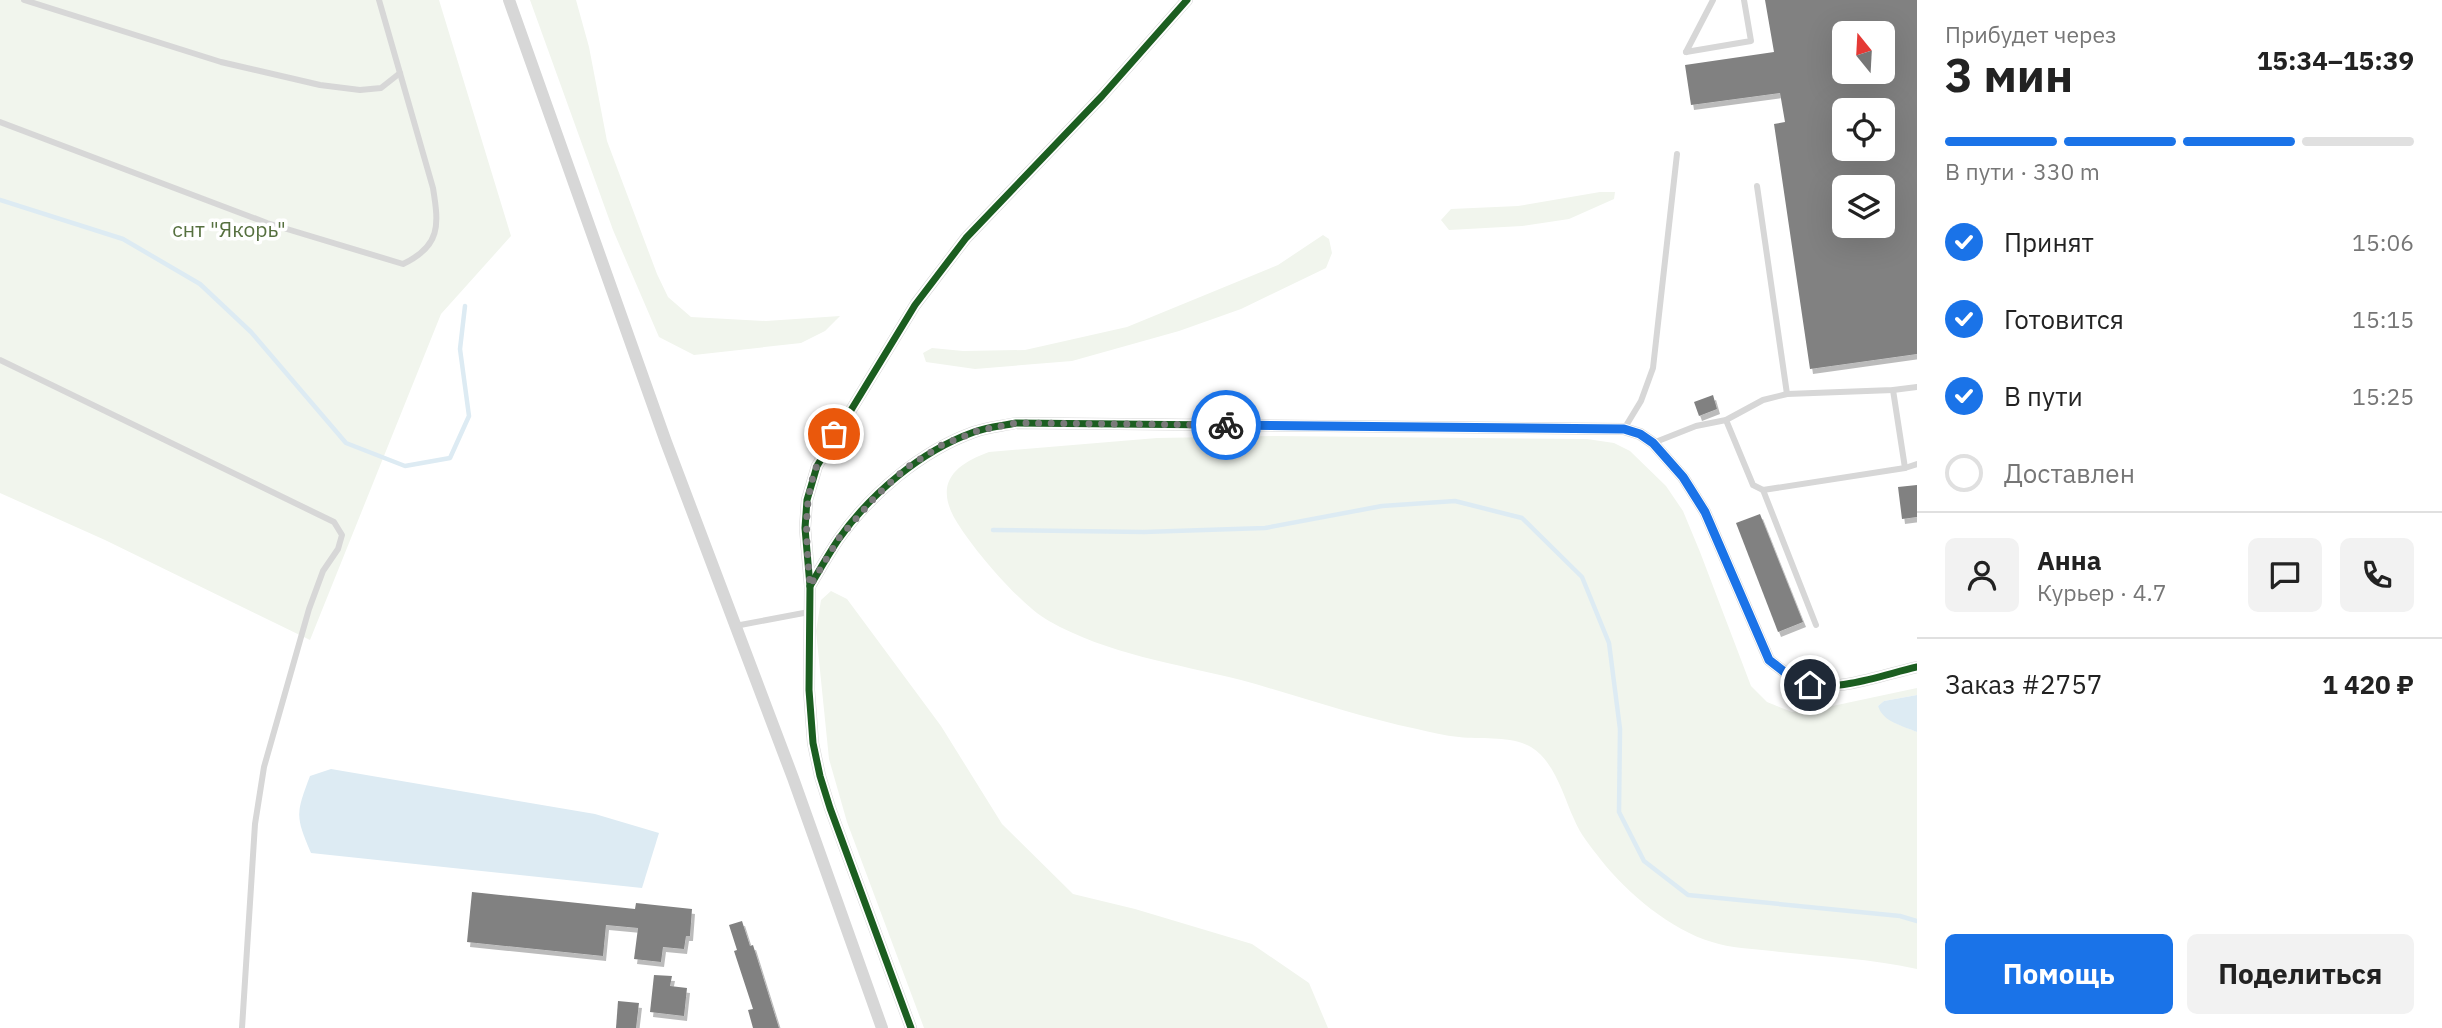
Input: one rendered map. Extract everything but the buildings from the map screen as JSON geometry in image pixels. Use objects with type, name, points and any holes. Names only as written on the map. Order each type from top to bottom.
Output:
[{"type":"street","points":[[509,0],[666,442],[793,778],[883,1028]]},
{"type":"street","points":[[911,1028],[820,776],[813,743],[809,690],[810,586],[805,528],[807,499],[817,466],[915,305],[966,238],[1102,96],[1187,0]]},
{"type":"street","points":[[810,586],[839,538],[876,496],[906,468],[942,445],[977,431],[1016,423],[1624,429],[1640,434],[1653,443],[1683,477],[1705,512],[1769,660],[1787,674],[1810,685],[1833,686],[1917,667]]},
{"type":"lane","points":[[24,0],[221,62],[320,85],[360,90],[381,88],[400,73]]},
{"type":"lane","points":[[0,122],[267,223],[403,264],[421,256],[435,238],[437,213],[433,187],[379,0]]},
{"type":"lane","points":[[1713,0],[1686,52],[1751,41],[1744,0]]},
{"type":"lane","points":[[1624,429],[1641,401],[1653,368],[1677,154]]},
{"type":"lane","points":[[1757,186],[1787,394]]},
{"type":"lane","points":[[0,360],[334,522],[342,535],[338,549],[323,571],[309,609],[264,767],[255,824],[243,1028]]},
{"type":"lane","points":[[1653,443],[1696,426],[1726,420],[1763,400],[1787,394],[1917,387]]},
{"type":"lane","points":[[1894,390],[1905,468]]},
{"type":"lane","points":[[1726,420],[1753,485],[1763,490],[1917,464]]},
{"type":"lane","points":[[1763,490],[1816,625]]},
{"type":"lane","points":[[735,626],[810,611]]},
{"type":"green space","name":"снт \"Якорь\"","points":[[0,0],[439,0],[511,236],[441,314],[310,640],[105,540],[0,493]]},
{"type":"green space","points":[[530,0],[576,0],[589,47],[607,141],[668,297],[691,317],[766,321],[840,316],[825,331],[801,343],[694,355],[659,337],[613,230]]},
{"type":"green space","points":[[1600,192],[1615,192],[1614,199],[1569,219],[1522,226],[1449,230],[1441,220],[1451,209],[1518,206]]},
{"type":"green space","points":[[1323,235],[1329,239],[1332,253],[1326,268],[1241,309],[1179,331],[1072,361],[975,369],[926,362],[923,353],[932,348],[963,351],[1025,350],[1127,327],[1278,265]]},
{"type":"green space","points":[[1274,436],[1587,439],[1614,443],[1630,451],[1666,486],[1683,511],[1751,686],[1767,702],[1792,712],[1917,688],[1917,695],[1884,701],[1878,706],[1895,723],[1917,732],[1917,969],[1863,960],[1734,947],[1712,942],[1681,929],[1651,909],[1612,873],[1579,830],[1552,770],[1531,747],[1505,739],[1448,736],[1395,724],[1094,642],[1049,621],[1025,603],[973,545],[949,506],[948,485],[952,476],[967,462],[989,452],[1157,438]]},
{"type":"green space","points":[[831,591],[847,599],[941,726],[1002,824],[1073,894],[1135,909],[1252,944],[1309,983],[1328,1028],[924,1028],[847,822],[829,759],[816,631],[821,600]]},
{"type":"shaded area","points":[[1917,695],[1917,732],[1889,720],[1878,706],[1884,701]]},
{"type":"shaded area","points":[[331,769],[595,814],[659,833],[642,888],[311,853],[300,822],[302,798],[310,776]]},
{"type":"waterway","points":[[0,200],[123,239],[200,284],[251,332],[346,443],[405,466],[450,458],[469,416],[460,349],[465,306]]},
{"type":"waterway","points":[[993,530],[1144,532],[1265,528],[1382,506],[1455,501],[1522,518],[1582,577],[1609,643],[1620,729],[1619,812],[1644,861],[1688,895],[1900,916],[1917,921]]},
{"type":"cycle path","points":[[911,1028],[830,808],[813,743],[809,690],[810,586],[805,528],[807,500],[817,466],[915,305],[966,238],[1102,96],[1187,0]]},
{"type":"cycle path","points":[[810,586],[851,523],[865,506],[898,476],[954,440],[990,428],[1016,423],[1624,429],[1640,434],[1653,443],[1683,477],[1705,512],[1769,660],[1800,681],[1824,686],[1851,683],[1917,667]]},
{"type":"way so far","points":[[834,434],[817,466],[807,499],[805,528],[810,586],[839,538],[876,496],[906,468],[942,445],[977,431],[1016,423],[1226,425]]},
{"type":"route","points":[[1226,425],[1624,429],[1640,434],[1653,443],[1683,477],[1705,512],[1769,660],[1787,674],[1810,685]]}]
